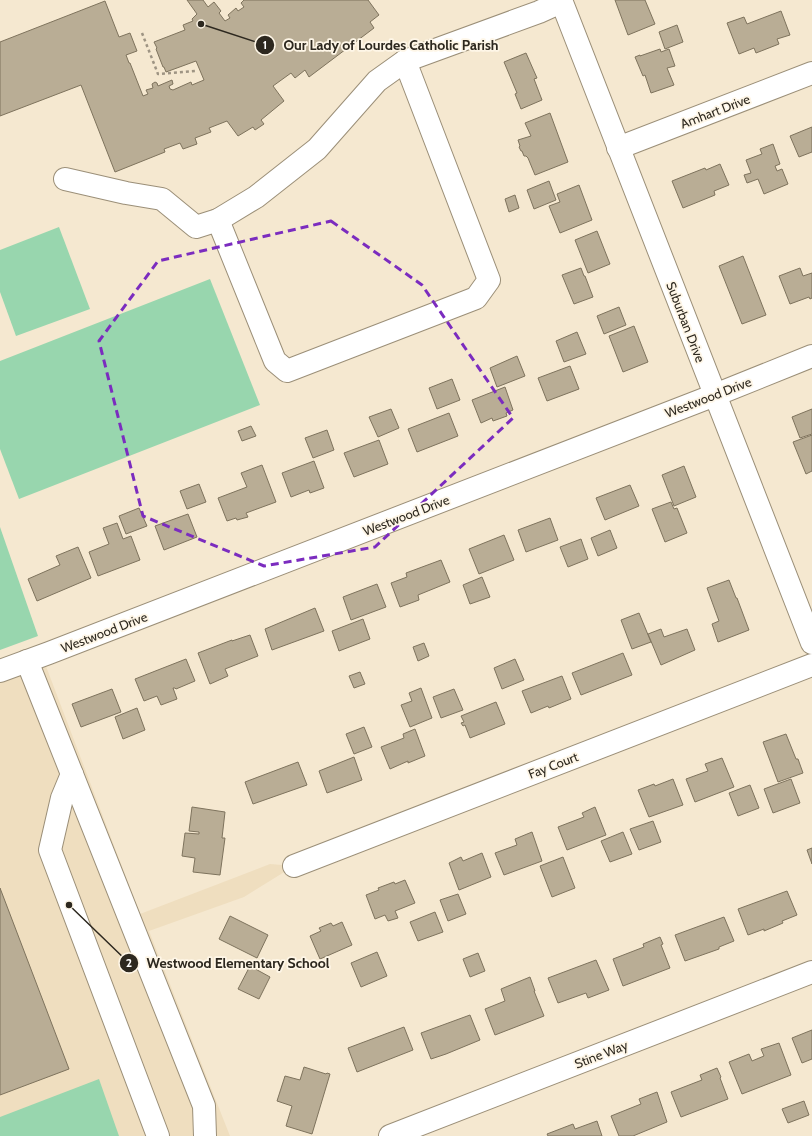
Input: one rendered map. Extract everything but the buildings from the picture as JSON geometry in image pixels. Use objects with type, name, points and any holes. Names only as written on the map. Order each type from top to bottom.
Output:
[{"type":"street","points":[[65,179],[126,193],[162,199],[196,227],[218,220],[256,197],[317,149],[377,81],[405,61],[539,12],[561,1]]},
{"type":"street","name":"Suburban Drive","points":[[561,1],[812,644]]},
{"type":"street","points":[[218,220],[275,361],[286,371],[476,298],[489,280],[405,61]]},
{"type":"street","name":"Amhart Drive","points":[[618,148],[812,73]]},
{"type":"street","name":"Westwood Drive","points":[[0,671],[715,395],[812,356]]},
{"type":"street","points":[[26,661],[204,1106],[205,1136]]},
{"type":"street","name":"Fay Court","points":[[294,866],[812,665]]},
{"type":"street","points":[[72,774],[62,798],[50,850],[158,1136]]},
{"type":"street","name":"Stine Way","points":[[390,1136],[812,972]]},
{"type":"path","points":[[142,33],[158,74],[196,71]]},
{"type":"highlighted area","points":[[331,221],[422,285],[513,418],[375,547],[264,566],[143,516],[99,341],[158,261]]},
{"type":"shaded area","points":[[44,661],[140,914],[270,864],[294,866],[244,897],[149,931],[230,1136],[0,1136],[0,677]]},
{"type":"green space","points":[[59,227],[90,309],[16,336],[0,292],[0,250]]},
{"type":"green space","points":[[210,279],[260,405],[19,499],[0,449],[0,361]]},
{"type":"green space","points":[[0,527],[38,636],[0,650]]},
{"type":"green space","points":[[99,1079],[119,1136],[0,1136],[0,1117]]},
{"type":"place","name":"Our Lady of Lourdes Catholic Parish","points":[[201,24]]},
{"type":"place","name":"Westwood Elementary School","points":[[69,905]]}]
